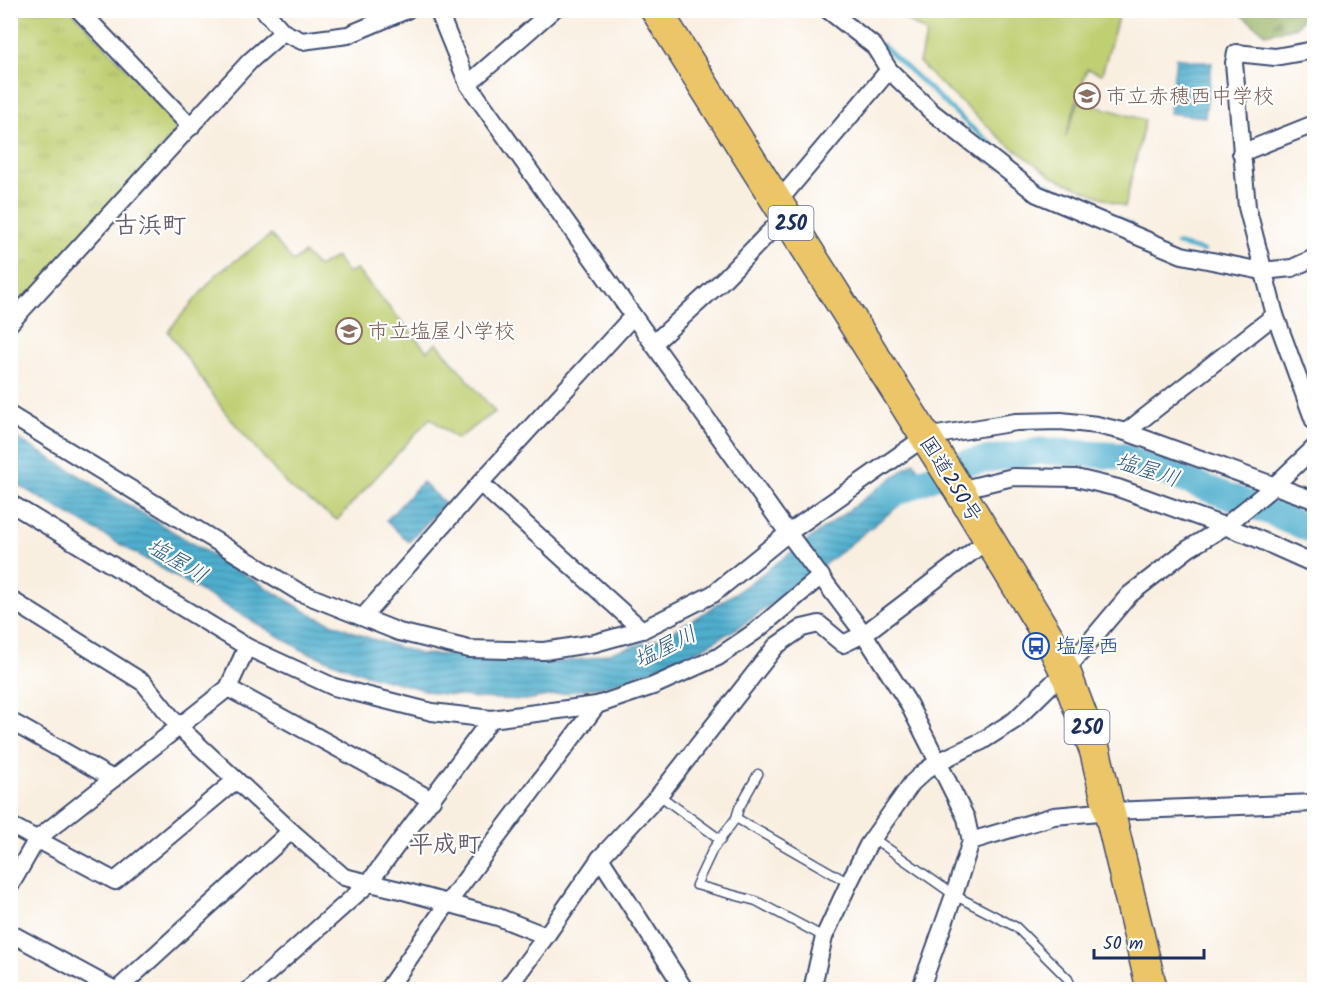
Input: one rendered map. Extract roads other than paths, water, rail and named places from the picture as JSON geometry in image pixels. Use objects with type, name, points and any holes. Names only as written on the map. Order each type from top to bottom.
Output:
[{"type":"highway","name":"国道250号","points":[[656,10],[1030,604],[1065,671],[1095,751],[1152,990]]},
{"type":"street","points":[[79,10],[191,127]]},
{"type":"street","points":[[264,10],[283,32],[302,41],[348,35],[407,10]]},
{"type":"street","points":[[438,10],[468,84],[788,533],[864,634],[907,701],[966,818],[971,842],[920,990]]},
{"type":"street","points":[[468,84],[529,33],[552,10]]},
{"type":"street","points":[[828,10],[874,46],[889,70],[932,112],[1037,194],[1182,255],[1262,271],[1292,268],[1314,258]]},
{"type":"street","points":[[10,323],[250,61],[283,32]]},
{"type":"street","points":[[1314,50],[1275,57],[1236,53],[1234,63],[1247,207],[1275,315],[1314,421]]},
{"type":"street","points":[[653,344],[724,279],[782,209],[889,70]]},
{"type":"street","points":[[1241,153],[1314,123]]},
{"type":"street","points":[[1126,432],[1275,315]]},
{"type":"street","points":[[363,617],[480,483],[633,316]]},
{"type":"street","points":[[10,415],[299,592],[399,632],[469,650],[544,651],[595,644],[642,630],[712,594],[788,533],[925,437],[1016,422],[1061,421],[1097,425],[1126,432],[1314,500]]},
{"type":"street","points":[[812,990],[824,937],[849,883],[873,838],[912,783],[938,762],[982,741],[1015,720],[1065,671],[1129,596],[1188,549],[1224,527],[1274,486],[1314,448]]},
{"type":"street","points":[[959,490],[1013,477],[1076,478],[1118,488],[1280,547],[1314,564]]},
{"type":"street","points":[[480,483],[642,630]]},
{"type":"street","points":[[10,503],[247,647],[333,687],[432,712],[491,719],[597,705],[653,686],[718,657],[756,631],[821,576]]},
{"type":"street","points":[[506,990],[600,858],[659,795],[777,646],[802,628],[819,624],[843,644],[864,634],[989,539]]},
{"type":"street","points":[[10,599],[144,683],[179,727],[344,877],[498,917],[546,936]]},
{"type":"street","points":[[10,886],[37,839],[228,688],[247,647]]},
{"type":"street","points":[[228,688],[432,800]]},
{"type":"street","points":[[387,990],[447,904],[597,705]]},
{"type":"street","points":[[249,990],[368,884],[491,719]]},
{"type":"street","points":[[10,721],[113,778]]},
{"type":"street","points":[[10,825],[115,881],[236,780]]},
{"type":"street","points":[[971,842],[1054,816],[1111,811],[1314,803]]},
{"type":"street","points":[[10,933],[116,990],[291,831]]},
{"type":"street","points":[[600,858],[683,989]]},
{"type":"lane","points":[[758,774],[736,818],[713,849],[696,885],[756,901],[824,937]]},
{"type":"lane","points":[[659,795],[721,840]]},
{"type":"lane","points":[[736,818],[849,883]]},
{"type":"lane","points":[[873,838],[954,895],[1016,927],[1068,979],[1073,990]]},
{"type":"water","points":[[1176,58],[1212,63],[1205,117],[1169,113]]},
{"type":"water","points":[[10,434],[312,615],[366,637],[420,654],[462,655],[509,661],[553,662],[587,659],[658,639],[740,590],[914,462],[930,490],[901,504],[805,580],[741,626],[692,654],[614,684],[526,700],[477,698],[435,693],[362,673],[304,651],[11,481]]},
{"type":"water","points":[[422,482],[445,503],[409,542],[386,521]]},
{"type":"waterway","points":[[882,45],[971,127],[1025,171],[1050,186],[1131,225]]},
{"type":"waterway","points":[[1177,244],[1204,251]]},
{"type":"waterway","name":"塩屋川","points":[[891,495],[965,463],[1041,451],[1122,456],[1314,531]]},
{"type":"place","name":"市立赤穂西中学校","points":[[1087,96]]},
{"type":"place","name":"市立塩屋小学校","points":[[349,331]]},
{"type":"place","name":"塩屋西","points":[[1036,646]]},
{"type":"district","name":"古浜町","points":[[150,225]]},
{"type":"district","name":"平成町","points":[[445,844]]}]
